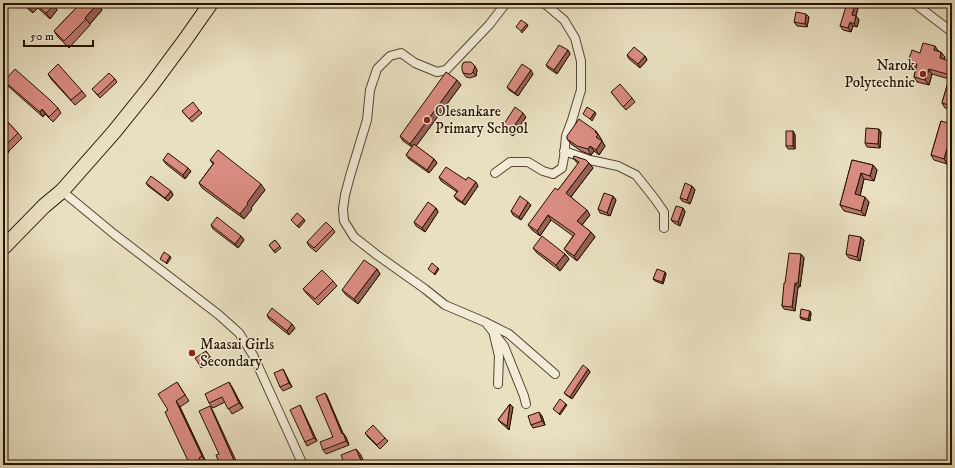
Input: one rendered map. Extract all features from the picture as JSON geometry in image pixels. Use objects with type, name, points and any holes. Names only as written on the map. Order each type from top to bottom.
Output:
[{"type":"highway","points":[[3,248],[44,206],[62,191],[114,132],[181,46],[211,3]]},
{"type":"street","points":[[506,3],[488,25],[446,70],[437,72],[415,63],[401,53],[390,56],[378,69],[370,90],[367,120],[350,176],[343,209],[344,221],[354,237],[377,255],[425,288],[445,305],[509,334],[555,374]]},
{"type":"street","points":[[495,173],[510,162],[528,162],[543,171],[553,174],[562,168],[566,136],[581,90],[581,61],[575,38],[564,20],[544,3]]},
{"type":"street","points":[[914,3],[952,32]]},
{"type":"street","points":[[564,151],[590,160],[618,166],[636,175],[664,212],[664,228]]},
{"type":"street","points":[[62,191],[114,234],[219,315],[239,333],[253,355],[303,465]]},
{"type":"street","points":[[485,322],[504,346],[526,404]]},
{"type":"street","points":[[494,334],[499,356],[498,384]]},
{"type":"building","points":[[23,3],[34,3],[29,8]]},
{"type":"building","points":[[34,3],[52,3],[54,5],[46,13]]},
{"type":"building","points":[[77,3],[98,3],[85,18],[86,19],[64,41],[54,31],[79,5]]},
{"type":"building","points":[[847,3],[855,4],[852,15],[856,16],[854,24],[850,22],[848,28],[840,26]]},
{"type":"building","points":[[796,12],[806,14],[805,24],[794,22]]},
{"type":"building","points":[[521,20],[527,24],[521,31],[516,27]]},
{"type":"building","points":[[923,43],[935,46],[934,50],[941,52],[940,58],[952,62],[952,106],[942,103],[950,75],[929,69],[925,80],[914,77],[917,64],[908,61],[912,50],[920,53]]},
{"type":"building","points":[[559,45],[568,50],[554,70],[546,65]]},
{"type":"building","points":[[634,47],[645,56],[638,64],[627,55]]},
{"type":"building","points":[[465,62],[471,62],[475,66],[471,74],[463,73],[462,66]]},
{"type":"building","points":[[58,64],[82,91],[71,100],[48,74]]},
{"type":"building","points":[[522,64],[531,70],[515,93],[507,87]]},
{"type":"building","points":[[15,69],[58,108],[49,117],[42,109],[40,112],[4,81]]},
{"type":"building","points":[[446,72],[457,80],[410,144],[400,136]]},
{"type":"building","points":[[109,73],[115,79],[98,95],[92,89]]},
{"type":"building","points":[[620,84],[632,98],[623,107],[611,92]]},
{"type":"building","points":[[193,102],[199,110],[189,119],[182,111]]},
{"type":"building","points":[[515,107],[523,113],[510,132],[502,127]]},
{"type":"building","points":[[587,107],[595,112],[590,119],[583,114]]},
{"type":"building","points":[[3,117],[18,133],[3,149]]},
{"type":"building","points":[[579,119],[596,131],[595,132],[598,135],[596,137],[602,141],[596,150],[590,146],[588,149],[577,146],[567,139],[567,136]]},
{"type":"building","points":[[941,121],[952,124],[952,131],[944,159],[931,155]]},
{"type":"building","points":[[866,128],[879,129],[878,144],[865,143]]},
{"type":"building","points":[[786,131],[793,131],[793,146],[786,146]]},
{"type":"building","points":[[414,144],[434,159],[427,170],[406,155]]},
{"type":"building","points":[[218,150],[261,184],[240,214],[199,183],[214,163],[210,160]]},
{"type":"building","points":[[168,153],[188,168],[183,175],[163,160]]},
{"type":"building","points":[[574,156],[586,160],[589,163],[566,193],[587,210],[577,221],[591,232],[574,256],[564,249],[575,234],[548,215],[537,231],[528,225],[555,188],[558,190],[579,162],[573,158]]},
{"type":"building","points":[[852,160],[873,165],[870,176],[861,173],[855,194],[865,197],[861,211],[840,205]]},
{"type":"building","points":[[446,167],[466,180],[468,177],[476,182],[462,202],[454,196],[458,191],[439,177]]},
{"type":"building","points":[[151,176],[171,191],[165,198],[146,183]]},
{"type":"building","points":[[685,183],[692,186],[687,200],[680,198]]},
{"type":"building","points":[[604,193],[613,196],[607,213],[598,209]]},
{"type":"building","points":[[520,196],[528,202],[519,217],[511,211]]},
{"type":"building","points":[[428,202],[436,208],[422,228],[414,222]]},
{"type":"building","points":[[676,206],[683,208],[678,222],[671,220]]},
{"type":"building","points":[[297,213],[304,219],[297,226],[291,220]]},
{"type":"building","points":[[217,217],[241,236],[235,244],[211,225]]},
{"type":"building","points":[[326,222],[333,229],[314,248],[307,242]]},
{"type":"building","points":[[849,235],[861,237],[857,257],[846,254]]},
{"type":"building","points":[[542,236],[565,254],[556,265],[533,248]]},
{"type":"building","points":[[275,240],[280,246],[274,251],[269,245]]},
{"type":"building","points":[[164,252],[170,256],[166,263],[160,259]]},
{"type":"building","points":[[789,253],[801,254],[798,283],[795,283],[792,307],[782,306]]},
{"type":"building","points":[[364,260],[377,269],[354,299],[342,290]]},
{"type":"building","points":[[432,263],[438,268],[434,274],[428,269]]},
{"type":"building","points":[[657,269],[665,272],[662,282],[653,279]]},
{"type":"building","points":[[322,270],[333,281],[315,299],[303,289]]},
{"type":"building","points":[[272,308],[292,324],[287,331],[267,315]]},
{"type":"building","points":[[801,309],[810,311],[808,319],[800,317]]},
{"type":"building","points":[[206,351],[210,357],[199,364],[195,358]]},
{"type":"building","points":[[583,365],[588,369],[570,397],[564,393]]},
{"type":"building","points":[[283,369],[289,383],[280,387],[274,373]]},
{"type":"building","points":[[177,382],[185,395],[176,401],[202,456],[199,458],[203,465],[190,465],[165,412],[168,410],[158,394]]},
{"type":"building","points":[[229,382],[239,403],[228,409],[222,397],[209,403],[205,394]]},
{"type":"building","points":[[325,393],[346,441],[323,450],[320,442],[333,437],[316,397]]},
{"type":"building","points":[[560,399],[566,404],[559,414],[553,409]]},
{"type":"building","points":[[510,404],[507,426],[498,420]]},
{"type":"building","points":[[300,405],[314,438],[305,442],[290,410]]},
{"type":"building","points":[[210,406],[236,465],[220,465],[216,455],[219,454],[199,411]]},
{"type":"building","points":[[539,412],[542,421],[531,425],[528,416]]},
{"type":"building","points":[[373,425],[385,438],[377,445],[365,433]]},
{"type":"building","points":[[356,449],[363,465],[345,465],[341,455]]},
{"type":"place","name":"Narok Polytechnic","points":[[923,74]]},
{"type":"place","name":"Olesankare Primary School","points":[[427,120]]},
{"type":"place","name":"Maasai Girls Secondary","points":[[192,353]]}]
